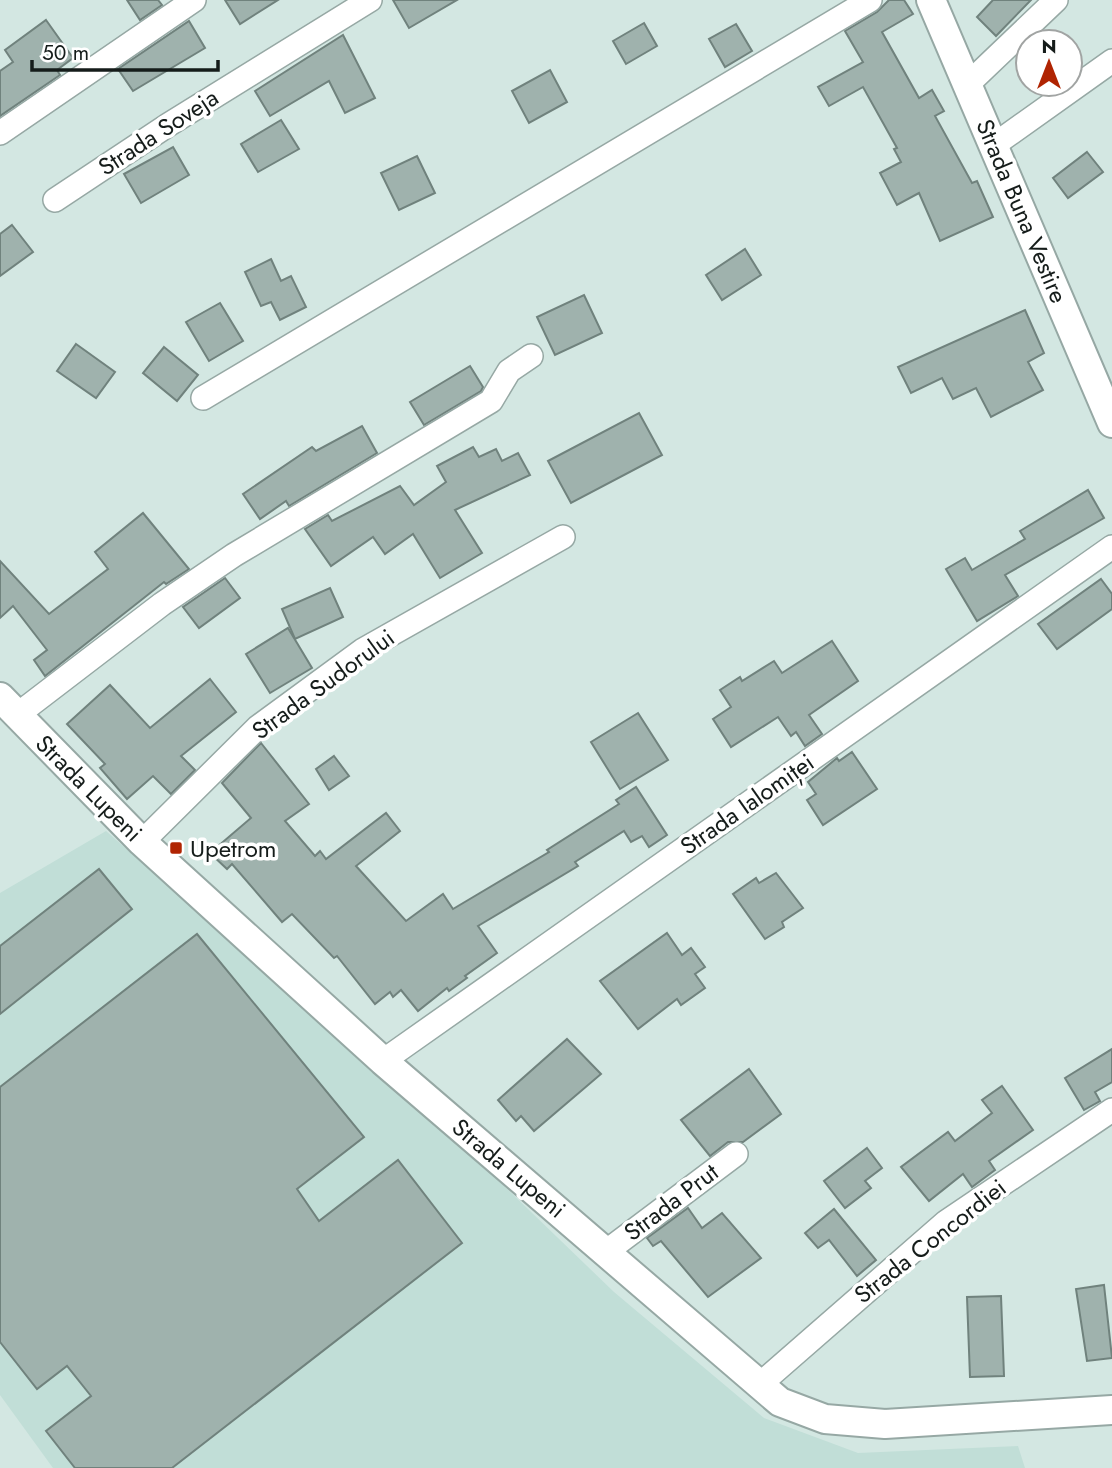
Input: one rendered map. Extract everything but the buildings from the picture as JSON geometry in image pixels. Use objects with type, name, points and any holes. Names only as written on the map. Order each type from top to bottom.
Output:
[{"type":"street","points":[[0,133],[194,0]]},
{"type":"street","name":"Strada Soveja","points":[[55,200],[168,125],[370,0]]},
{"type":"street","points":[[203,398],[870,0]]},
{"type":"street","name":"Strada Buna Vestire","points":[[931,0],[1112,423]]},
{"type":"street","points":[[968,85],[1056,0]]},
{"type":"street","points":[[994,145],[1112,61]]},
{"type":"street","points":[[8,706],[233,555],[491,401],[509,371],[531,356]]},
{"type":"street","name":"Strada Sudorului","points":[[142,842],[258,727],[363,650],[563,537]]},
{"type":"street","name":"Strada Ialomiței","points":[[383,1061],[1112,547]]},
{"type":"street","name":"Strada Lupeni","points":[[8,706],[142,842],[383,1061],[607,1251],[758,1386],[780,1402],[803,1412],[853,1423],[885,1424],[1112,1410]]},
{"type":"street","name":"Strada Concordiei","points":[[758,1386],[946,1222],[1112,1110]]},
{"type":"street","name":"Strada Prut","points":[[607,1251],[736,1154]]},
{"type":"shaded area","points":[[106,831],[446,1130],[614,1292],[764,1418],[858,1453],[1018,1446],[1025,1468],[53,1468],[0,1395],[0,893]]},
{"type":"place","name":"Upetrom","points":[[176,848]]}]
